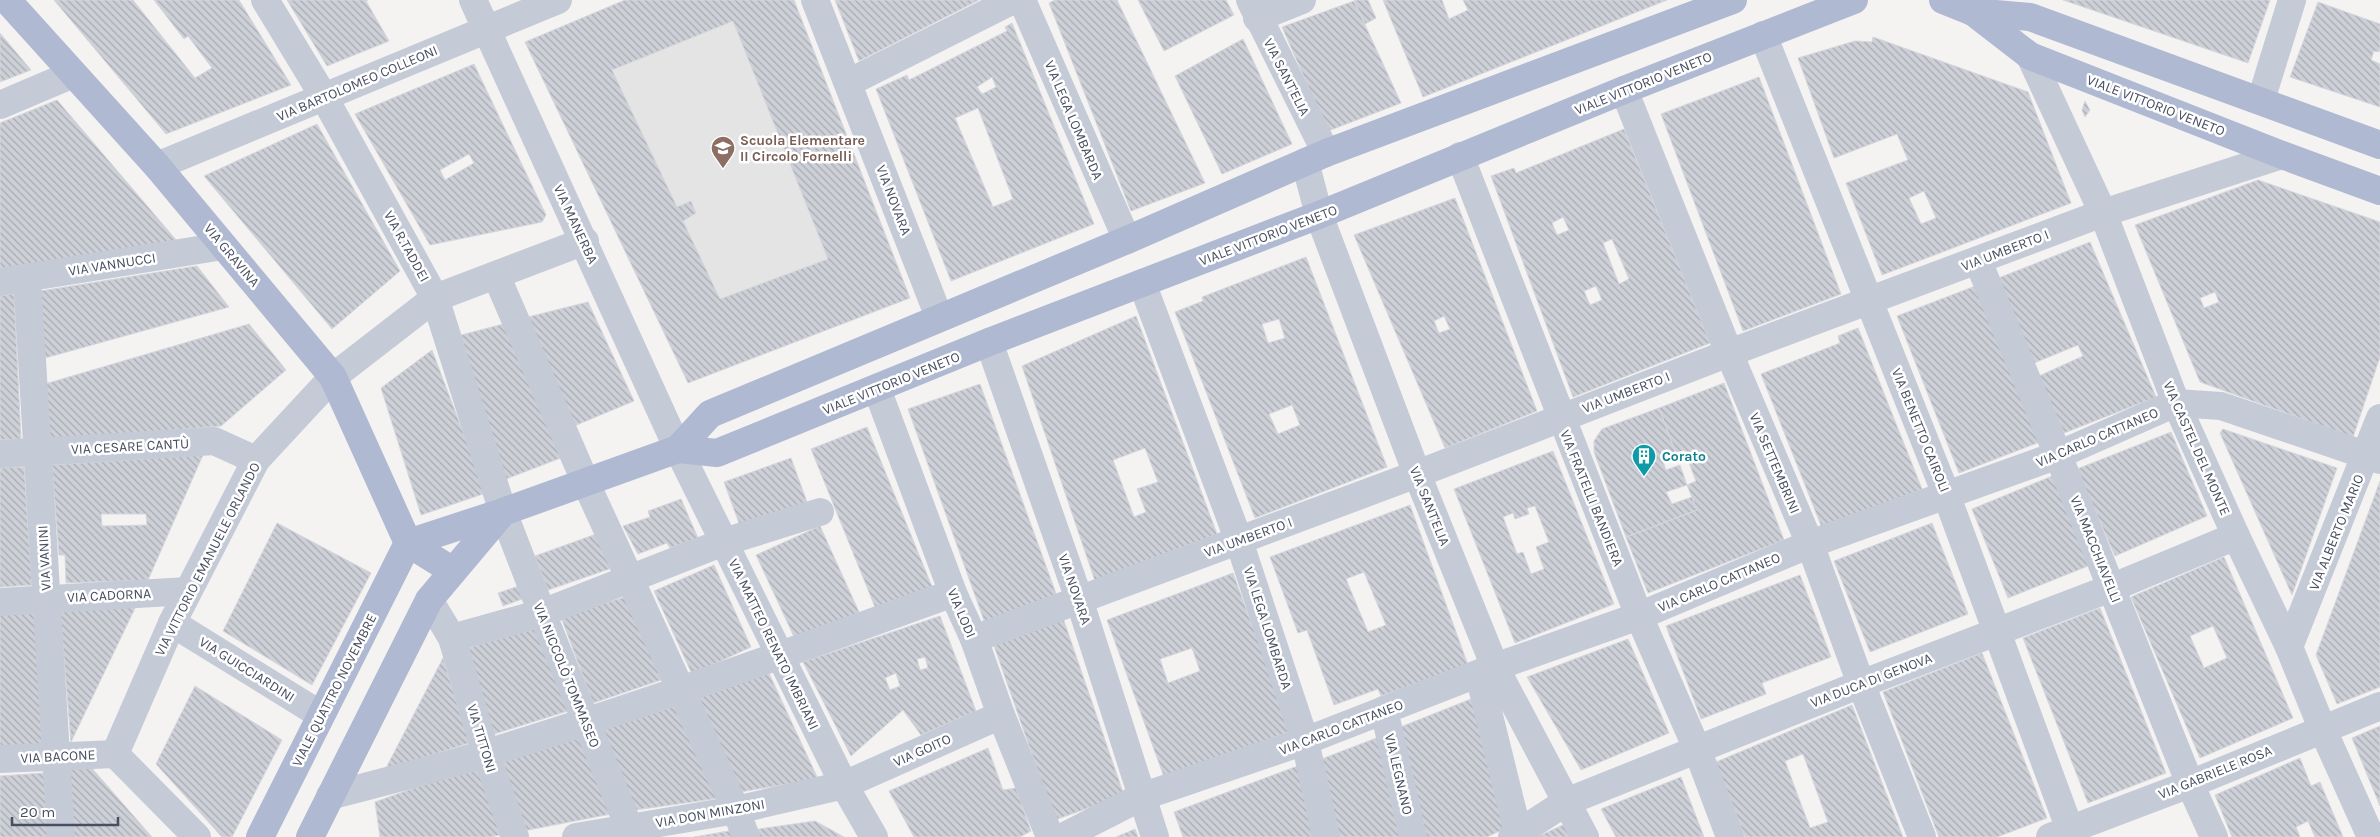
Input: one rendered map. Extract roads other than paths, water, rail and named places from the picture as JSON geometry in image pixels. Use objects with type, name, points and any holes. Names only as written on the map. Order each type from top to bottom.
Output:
[{"type":"main road","name":"VIA GRAVINA","points":[[7,0],[157,166],[333,377],[408,543]]},
{"type":"main road","name":"VIALE VITTORIO VENETO","points":[[678,449],[710,414],[1127,240],[1316,157],[1733,0]]},
{"type":"main road","name":"VIALE VITTORIO VENETO","points":[[408,543],[503,512],[678,449],[717,452],[989,342],[1319,215],[1624,90],[1854,0]]},
{"type":"main road","name":"VIALE VITTORIO VENETO","points":[[1943,0],[1973,12],[2030,56],[2282,155],[2380,191]]},
{"type":"main road","points":[[2005,0],[2030,17],[2380,145]]},
{"type":"main road","points":[[1973,12],[2030,17]]},
{"type":"main road","name":"VIALE VITTORIO VENETO","points":[[453,571],[503,512]]},
{"type":"main road","points":[[310,837],[429,600],[453,571],[408,543]]},
{"type":"main road","name":"VIALE QUATTRO NOVEMBRE","points":[[260,837],[408,543]]},
{"type":"street","name":"VIA R.TADDEI","points":[[265,0],[324,97],[435,298],[503,512]]},
{"type":"street","name":"VIA MANERBA","points":[[473,0],[678,449]]},
{"type":"street","name":"VIA BARTOLOMEO COLLEONI","points":[[157,166],[558,0]]},
{"type":"street","name":"VIA NOVARA","points":[[815,0],[939,317]]},
{"type":"street","points":[[848,83],[1013,0]]},
{"type":"street","name":"VIA LEGA LOMBARDA","points":[[1022,0],[1127,240]]},
{"type":"street","points":[[1254,9],[1302,0]]},
{"type":"street","points":[[2261,100],[2292,0]]},
{"type":"street","name":"VIA SANT'ELIA","points":[[1254,9],[1316,157],[1319,215],[1417,474],[1487,671],[1585,837]]},
{"type":"street","name":"VIA BENETTO CAIROLI","points":[[1763,35],[1946,494],[1998,631],[2060,833]]},
{"type":"street","name":"VIA CASTEL DEL MONTE","points":[[2030,56],[2103,213],[2176,403],[2289,647],[2322,728],[2372,827]]},
{"type":"street","points":[[0,105],[73,74]]},
{"type":"street","name":"VIA SETTEMBRINI","points":[[1624,90],[1729,353],[1810,544],[1861,684],[1922,837]]},
{"type":"street","name":"VIA UMBERTO I","points":[[974,639],[1417,474],[1729,353],[2103,213],[2282,155]]},
{"type":"street","name":"VIA FRATELLI BANDIERA","points":[[1460,156],[1639,616],[1697,749],[1730,837]]},
{"type":"street","name":"VIA VITTORIO EMANUELE ORLANDO","points":[[115,754],[172,623],[256,460],[333,377],[435,298],[585,242]]},
{"type":"street","name":"VIA VANNUCCI","points":[[0,282],[223,246]]},
{"type":"street","name":"VIA MACCHIAVELLI","points":[[1978,261],[2058,454],[2190,784],[2214,837]]},
{"type":"street","points":[[496,275],[585,481],[682,690],[736,810],[746,837]]},
{"type":"street","name":"VIA VANINI","points":[[27,278],[61,837]]},
{"type":"street","name":"VIA LEGA LOMBARDA","points":[[1142,283],[1239,541],[1306,741],[1326,837]]},
{"type":"street","name":"VIA NOVARA","points":[[989,342],[1079,599],[1155,837]]},
{"type":"street","name":"VIA LODI","points":[[876,389],[953,593],[974,639],[1001,715],[1050,837]]},
{"type":"street","name":"VIA CARLO CATTANEO","points":[[1063,837],[1142,797],[1306,741],[1487,671],[1639,616],[1810,544],[2058,454],[2176,403],[2221,406],[2373,458]]},
{"type":"street","name":"VIA ALBERTO MARIO","points":[[2289,647],[2373,458],[2380,418]]},
{"type":"street","name":"VIA CESARE CANTÙ","points":[[0,454],[214,441],[256,460]]},
{"type":"street","name":"VIA MATTEO RENATO IMBRIANI","points":[[678,449],[844,785],[874,837]]},
{"type":"street","name":"VIA NICCOLÒ TOMMASEO","points":[[503,512],[585,722],[631,832]]},
{"type":"street","points":[[452,638],[542,613],[724,542],[820,512]]},
{"type":"street","name":"VIA DUCA DI GENOVA","points":[[1516,836],[1566,802],[1861,684],[2111,588],[2236,536]]},
{"type":"street","name":"VIA CADORNA","points":[[0,602],[188,591]]},
{"type":"street","points":[[330,796],[486,754],[585,722],[682,690],[953,593]]},
{"type":"street","name":"VIA TITTONI","points":[[429,600],[452,638],[486,754],[515,837]]},
{"type":"street","name":"VIA GUICCIARDINI","points":[[172,623],[321,715]]},
{"type":"street","points":[[1487,671],[1516,836]]},
{"type":"street","name":"VIA GABRIELE ROSA","points":[[2060,833],[2190,784],[2322,728],[2380,706]]},
{"type":"street","name":"VIA LEGNANO","points":[[1384,710],[1413,837]]},
{"type":"street","name":"VIA GOITO","points":[[844,785],[1001,715]]},
{"type":"street","points":[[115,754],[197,837]]},
{"type":"street","name":"VIA BACONE","points":[[0,759],[115,754]]},
{"type":"street","name":"VIA DON MINZONI","points":[[576,837],[631,832],[844,785]]},
{"type":"place","name":"Scuola Elementare II Circolo Fornelli","points":[[723,169]]},
{"type":"place","name":"Corato","points":[[1644,477]]}]
